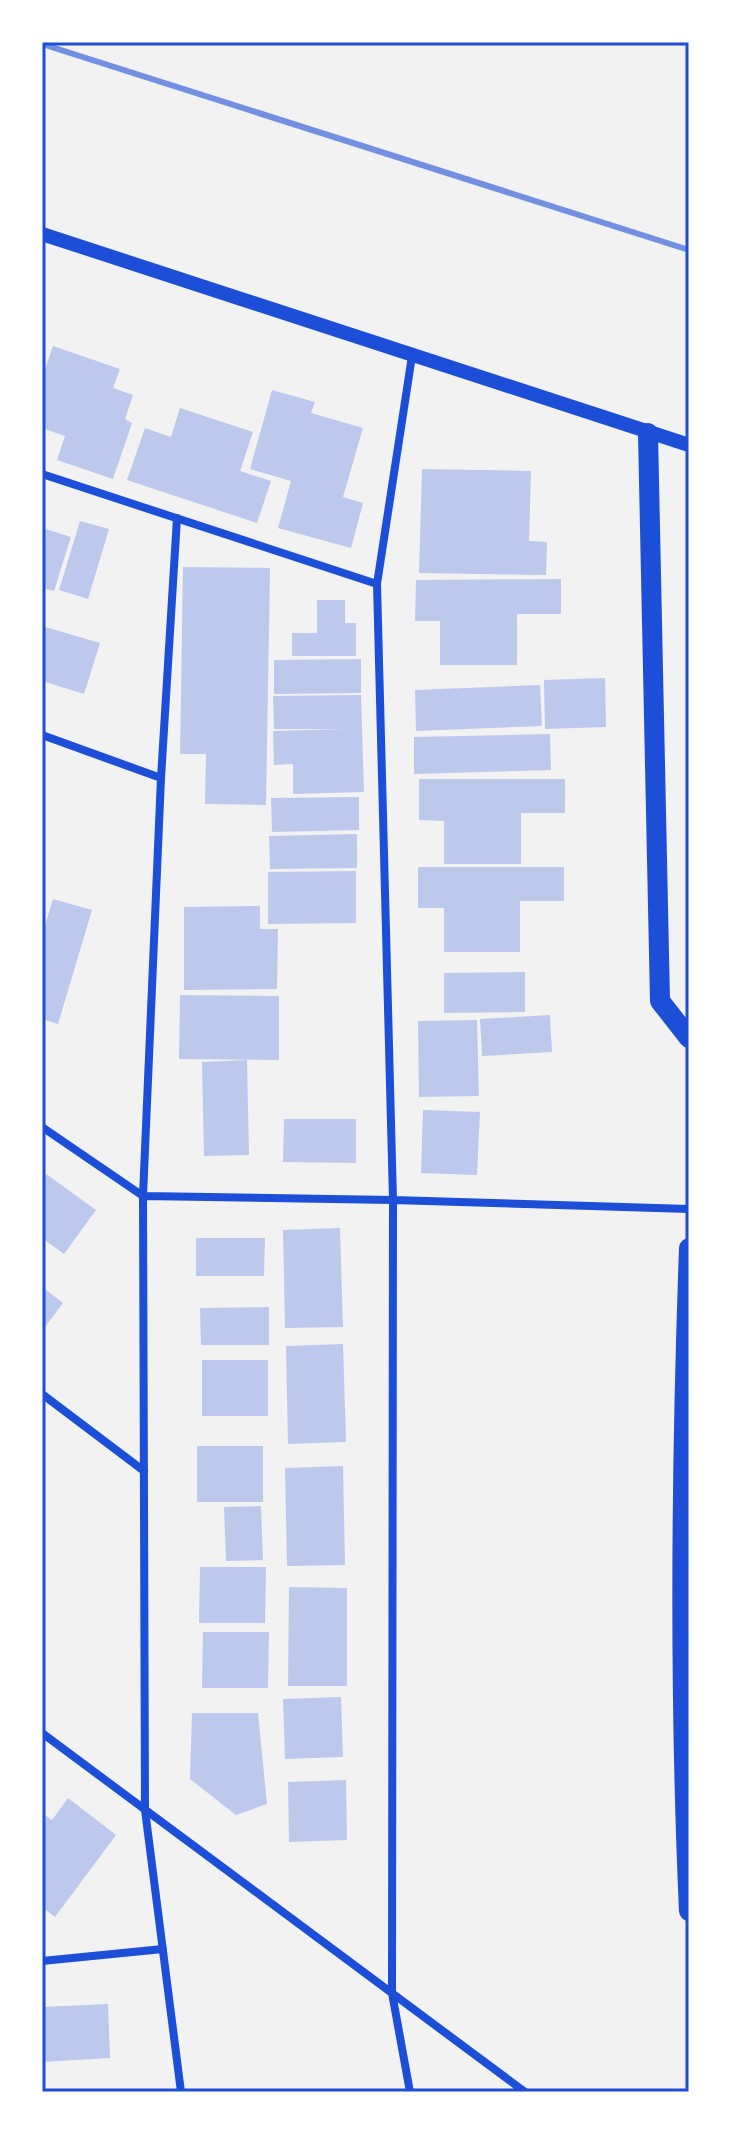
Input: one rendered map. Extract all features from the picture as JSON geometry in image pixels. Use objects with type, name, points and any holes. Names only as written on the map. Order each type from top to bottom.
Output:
[{"type":"main road","points":[[648,433],[660,1001],[689,1038]]},
{"type":"main road","points":[[689,1248],[683,1412],[682,1748],[689,1911]]},
{"type":"street","points":[[42,234],[689,445]]},
{"type":"street","points":[[410,2092],[392,1993],[393,1200],[377,584],[412,356]]},
{"type":"street","points":[[42,474],[377,584]]},
{"type":"street","points":[[177,518],[161,778],[143,1196],[145,1810],[181,2092]]},
{"type":"street","points":[[42,735],[161,778]]},
{"type":"street","points":[[42,1127],[143,1196],[689,1209]]},
{"type":"street","points":[[42,1394],[144,1471]]},
{"type":"street","points":[[42,1733],[525,2092]]},
{"type":"street","points":[[42,1961],[163,1949]]},
{"type":"building","points":[[53,346],[120,369],[113,388],[133,395],[125,419],[132,423],[113,479],[57,460],[65,436],[42,428],[42,378]]},
{"type":"building","points":[[272,390],[315,402],[311,413],[363,428],[343,497],[363,503],[351,548],[278,528],[291,481],[250,469]]},
{"type":"building","points":[[180,408],[253,432],[240,471],[271,481],[257,523],[127,480],[145,428],[171,437]]},
{"type":"building","points":[[422,469],[531,471],[529,541],[547,542],[546,575],[419,573]]},
{"type":"building","points":[[80,521],[109,529],[88,599],[59,590]]},
{"type":"building","points":[[42,528],[71,537],[54,591],[42,588]]},
{"type":"building","points":[[183,567],[270,568],[266,805],[205,804],[206,754],[180,754]]},
{"type":"building","points":[[561,579],[561,614],[517,614],[517,665],[440,665],[440,621],[415,621],[416,580]]},
{"type":"building","points":[[317,600],[345,600],[345,623],[356,623],[356,656],[292,656],[292,633],[317,633]]},
{"type":"building","points":[[42,626],[100,643],[84,694],[42,681]]},
{"type":"building","points":[[361,659],[361,693],[274,694],[274,660]]},
{"type":"building","points":[[605,678],[606,727],[545,729],[544,680]]},
{"type":"building","points":[[540,685],[542,726],[416,731],[415,690]]},
{"type":"building","points":[[361,695],[364,792],[293,794],[293,764],[274,765],[273,731],[344,729],[274,729],[273,696]]},
{"type":"building","points":[[550,734],[551,770],[414,774],[414,737]]},
{"type":"building","points":[[419,779],[565,779],[565,813],[521,813],[521,864],[444,864],[444,821],[419,820]]},
{"type":"building","points":[[359,797],[359,830],[272,832],[271,798]]},
{"type":"building","points":[[357,834],[357,868],[270,869],[269,836]]},
{"type":"building","points":[[418,867],[564,867],[564,901],[520,901],[520,952],[444,952],[444,908],[418,908]]},
{"type":"building","points":[[356,871],[356,923],[268,924],[268,872]]},
{"type":"building","points":[[53,899],[92,910],[58,1024],[42,1019],[42,936]]},
{"type":"building","points":[[260,906],[260,929],[278,929],[277,989],[184,990],[184,907]]},
{"type":"building","points":[[525,972],[525,1012],[444,1013],[444,973]]},
{"type":"building","points":[[180,995],[279,996],[279,1060],[179,1059]]},
{"type":"building","points":[[550,1015],[552,1052],[482,1056],[480,1019]]},
{"type":"building","points":[[477,1020],[479,1096],[419,1097],[418,1021]]},
{"type":"building","points":[[247,1060],[249,1155],[204,1156],[202,1062]]},
{"type":"building","points":[[423,1110],[480,1112],[477,1175],[421,1173]]},
{"type":"building","points":[[284,1119],[356,1119],[356,1163],[283,1162]]},
{"type":"building","points":[[42,1171],[96,1210],[64,1254],[42,1238]]},
{"type":"building","points":[[340,1228],[343,1327],[285,1328],[283,1230]]},
{"type":"building","points":[[196,1238],[265,1238],[264,1276],[196,1276]]},
{"type":"building","points":[[42,1287],[63,1303],[42,1331]]},
{"type":"building","points":[[269,1307],[269,1345],[201,1345],[200,1308]]},
{"type":"building","points":[[343,1344],[346,1442],[288,1444],[286,1346]]},
{"type":"building","points":[[202,1360],[268,1360],[268,1416],[202,1416]]},
{"type":"building","points":[[197,1446],[263,1446],[263,1502],[197,1502]]},
{"type":"building","points":[[343,1466],[345,1565],[287,1566],[285,1468]]},
{"type":"building","points":[[261,1506],[263,1560],[226,1561],[224,1507]]},
{"type":"building","points":[[200,1567],[266,1567],[265,1623],[199,1623]]},
{"type":"building","points":[[289,1587],[347,1588],[347,1686],[288,1686]]},
{"type":"building","points":[[203,1632],[269,1632],[268,1688],[202,1688]]},
{"type":"building","points":[[341,1697],[343,1757],[285,1759],[283,1699]]},
{"type":"building","points":[[192,1713],[258,1713],[267,1804],[236,1815],[190,1779]]},
{"type":"building","points":[[346,1780],[347,1840],[289,1842],[288,1782]]},
{"type":"building","points":[[68,1798],[116,1835],[55,1917],[42,1907],[42,1813],[52,1820]]},
{"type":"building","points":[[108,2004],[110,2058],[42,2062],[42,2007]]},
{"type":"railway","points":[[42,44],[689,250]]}]
